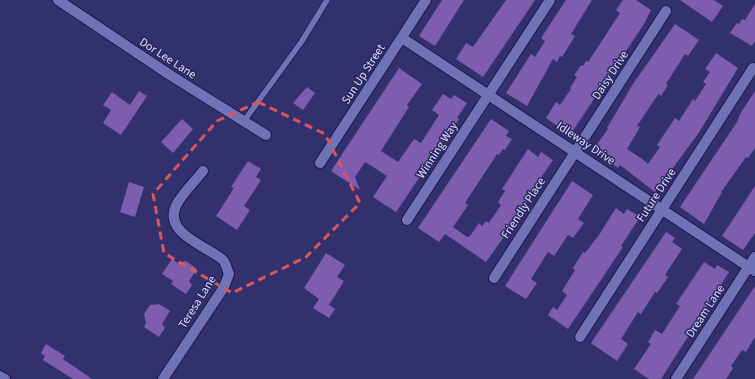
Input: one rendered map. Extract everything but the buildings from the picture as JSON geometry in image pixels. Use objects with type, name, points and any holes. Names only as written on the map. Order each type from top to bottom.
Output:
[{"type":"street","name":"Dor Lee Lane","points":[[58,0],[170,75],[266,135]]},
{"type":"street","name":"Sun Up Street","points":[[320,163],[426,0]]},
{"type":"street","name":"Winning Way","points":[[407,220],[550,0]]},
{"type":"street","name":"Daisy Drive","points":[[575,152],[666,11]]},
{"type":"street","name":"Idleway Drive","points":[[402,38],[752,269]]},
{"type":"street","name":"Future Drive","points":[[580,336],[754,68]]},
{"type":"street","name":"Friendly Place","points":[[494,278],[575,152]]},
{"type":"street","name":"Teresa Lane","points":[[163,379],[224,287],[229,274],[224,261],[190,240],[180,230],[174,220],[177,204],[203,171]]},
{"type":"street","name":"Dream Lane","points":[[676,379],[752,269],[755,257]]},
{"type":"street","points":[[0,376],[5,379]]},
{"type":"lane","points":[[244,122],[302,41],[327,0]]},
{"type":"highlighted area","points":[[258,102],[325,134],[360,203],[306,257],[232,293],[164,253],[153,194],[217,121]]}]
